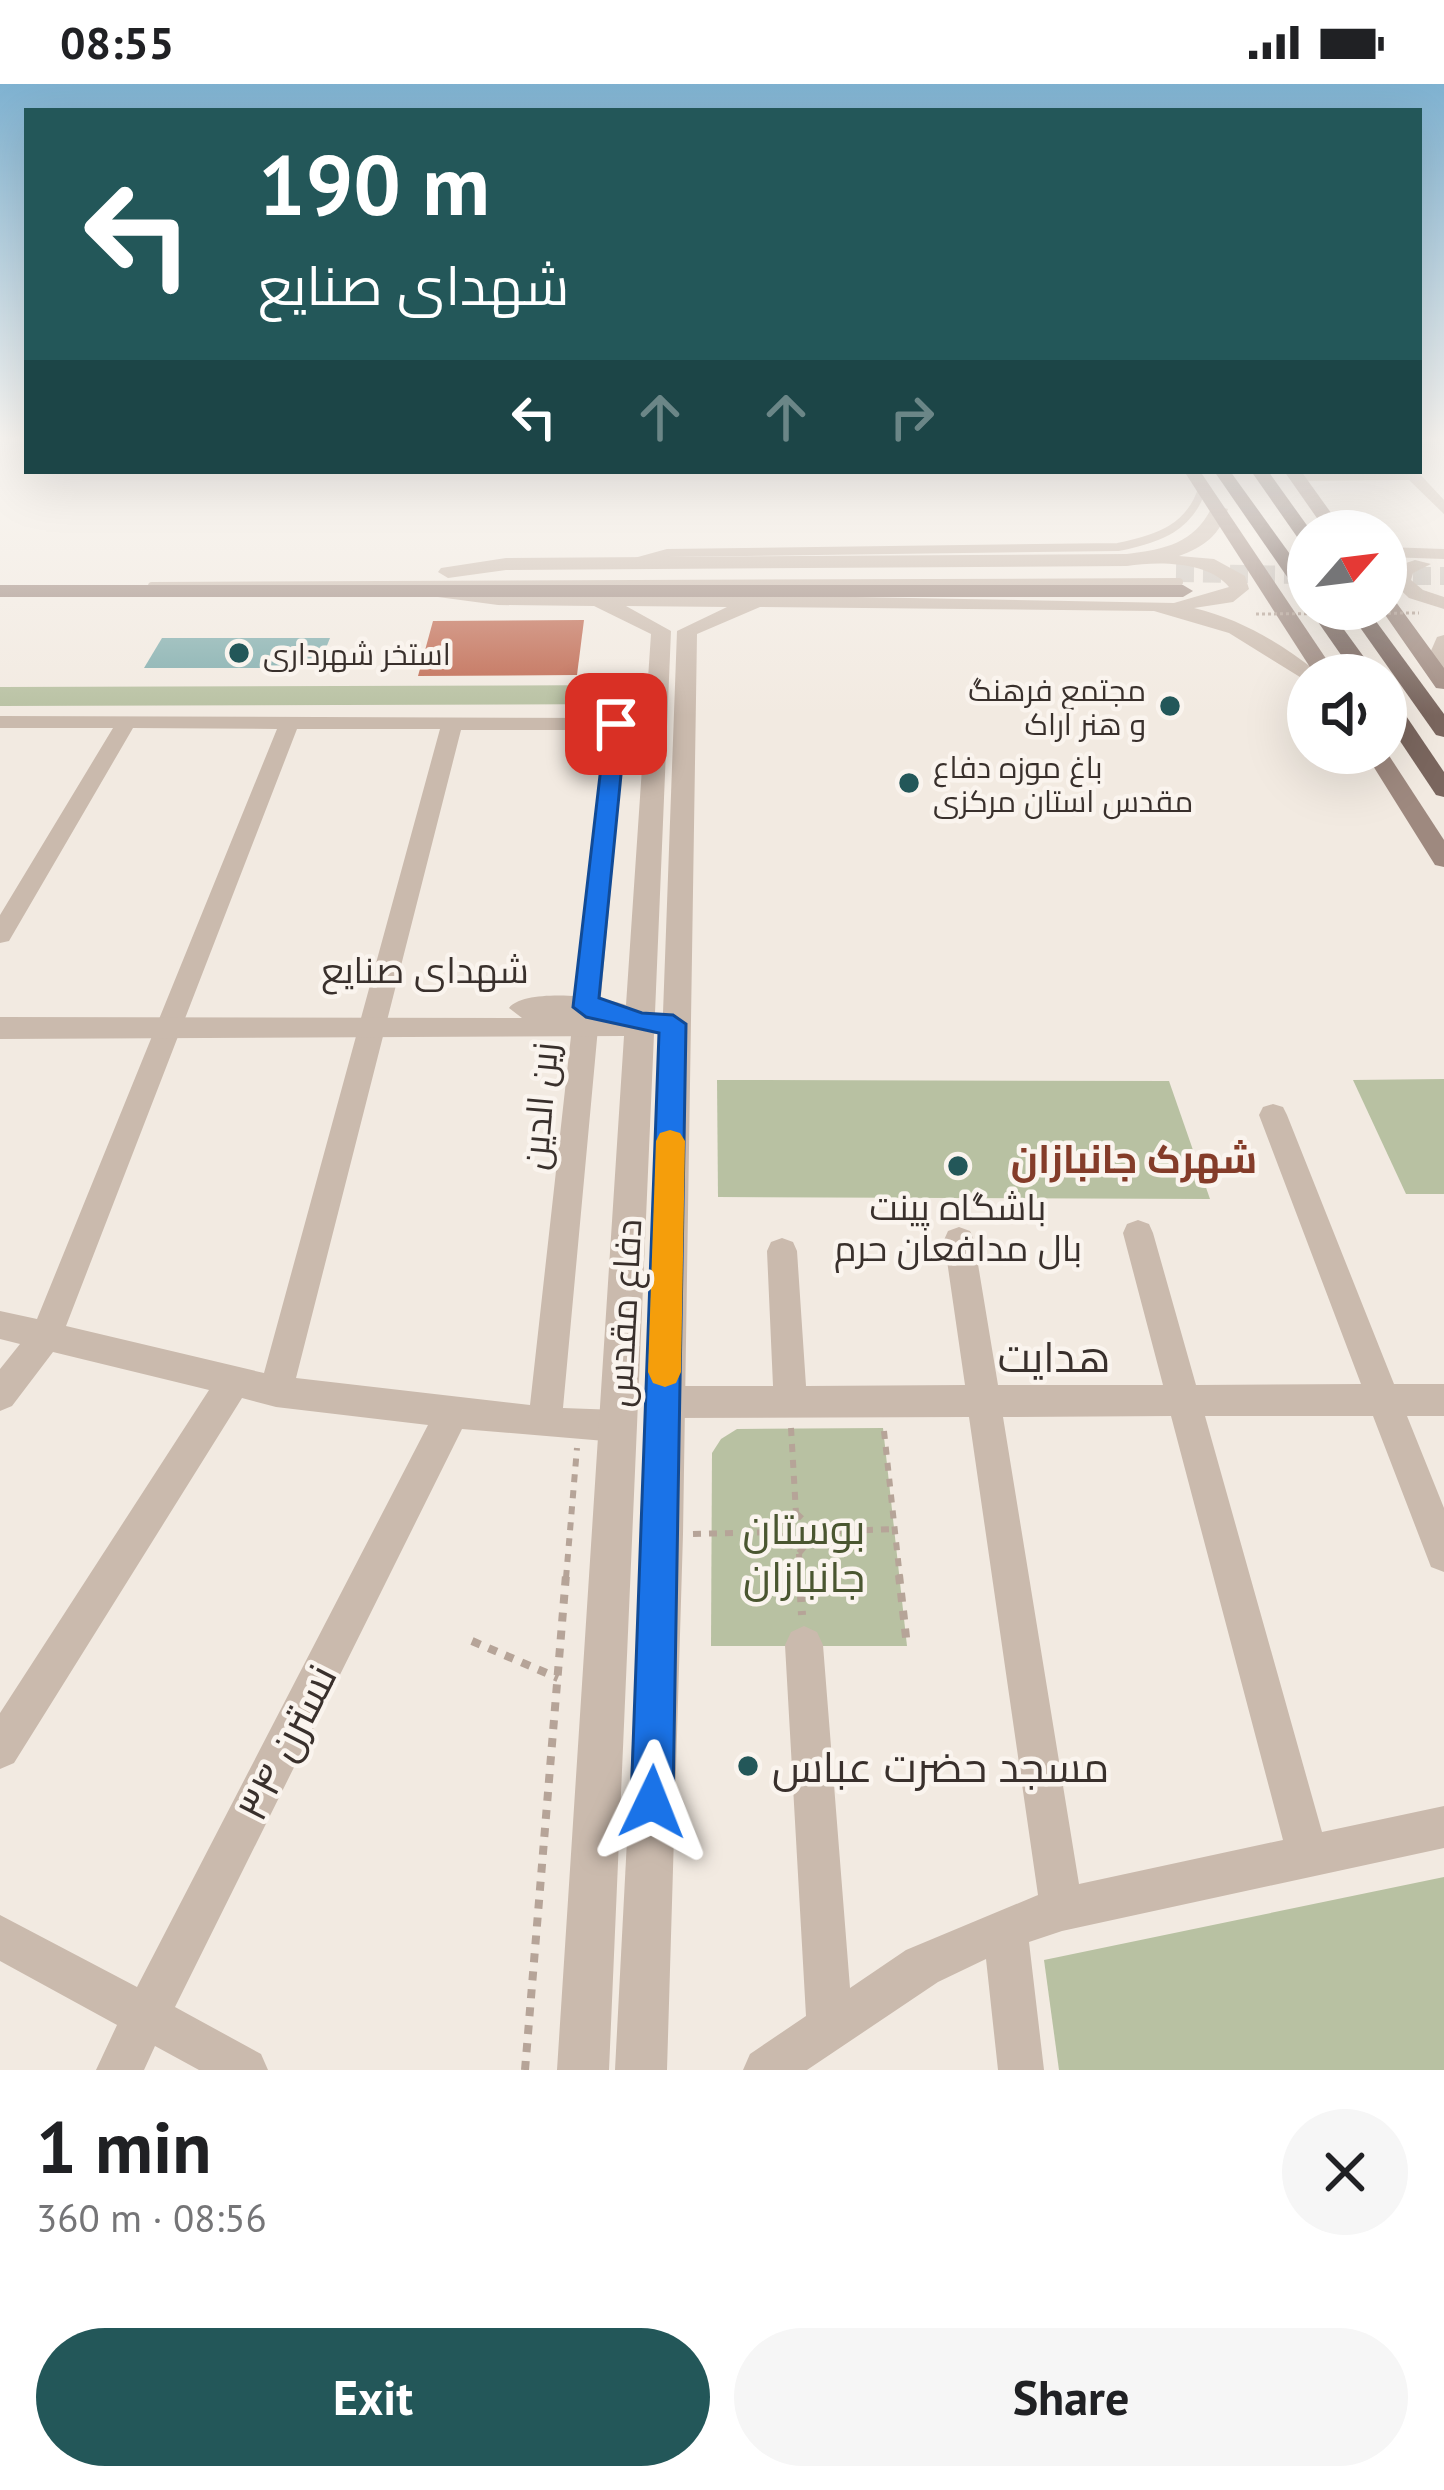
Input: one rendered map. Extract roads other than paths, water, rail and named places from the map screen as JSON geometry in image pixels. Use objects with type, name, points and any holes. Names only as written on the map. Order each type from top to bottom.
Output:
[{"type":"main road","points":[[1234,531],[1313,654]]},
{"type":"main road","points":[[1264,531],[1287,563]]},
{"type":"main road","points":[[0,577],[446,583],[1179,582]]},
{"type":"main road","points":[[0,591],[446,583]]},
{"type":"main road","points":[[1373,630],[1444,730]]},
{"type":"main road","points":[[1407,630],[1444,680]]},
{"type":"main road","points":[[1407,734],[1444,790]]},
{"type":"main road","points":[[1389,774],[1444,859]]},
{"type":"street","points":[[1127,560],[1195,543],[1209,531]]},
{"type":"street","points":[[1407,555],[1444,554]]},
{"type":"street","points":[[1127,560],[1207,563],[1229,572],[1240,585],[1226,598],[1154,605],[498,599],[446,583],[506,564],[1127,560]]},
{"type":"street","points":[[1407,560],[1444,565]]},
{"type":"street","points":[[1422,563],[1404,570],[1401,581],[1416,594],[1444,603]]},
{"type":"street","points":[[594,598],[674,631],[760,600]]},
{"type":"street","points":[[1154,605],[1237,628],[1287,659]]},
{"type":"street","name":"دفاع مقدس","points":[[583,2070],[617,1426],[656,1023],[674,631]]},
{"type":"street","points":[[1444,641],[1440,663],[1444,680]]},
{"type":"street","points":[[0,722],[452,724],[276,1391]]},
{"type":"street","points":[[0,935],[126,723]]},
{"type":"street","points":[[0,1395],[46,1337],[289,723]]},
{"type":"street","name":"زین الدین","points":[[452,724],[616,724],[584,1018],[562,1424]]},
{"type":"street","name":"شهدای صنایع","points":[[0,1009],[172,1018]]},
{"type":"street","name":"شهدای صنایع","points":[[0,1028],[172,1018],[584,1018],[656,1023]]},
{"type":"street","name":"دفاع مقدس","points":[[641,2070],[664,1402],[656,1023]]},
{"type":"street","points":[[1273,1115],[1444,1554]]},
{"type":"street","points":[[1138,1233],[1309,1856]]},
{"type":"street","points":[[959,1240],[1062,1909]]},
{"type":"street","points":[[782,1250],[790,1402]]},
{"type":"street","points":[[0,1325],[276,1391],[452,1413],[617,1426]]},
{"type":"street","points":[[0,1749],[234,1381]]},
{"type":"street","name":"هدایت","points":[[664,1402],[1444,1400]]},
{"type":"street","name":"نسترن ۳۴","points":[[119,2070],[452,1413]]},
{"type":"street","points":[[804,1645],[830,2030]]},
{"type":"street","points":[[766,2070],[922,1966],[1005,1928],[1062,1909],[1444,1827]]},
{"type":"street","points":[[1005,1928],[1021,2070]]},
{"type":"street","points":[[0,1937],[245,2070]]},
{"type":"lane","points":[[628,563],[667,554],[1118,547],[1171,531]]},
{"type":"lane","points":[[151,586],[1179,582]]},
{"type":"water","name":"استخر شهرداری","points":[[162,638],[330,638],[318,668],[144,668]]},
{"type":"tunnel","points":[[1176,573],[1287,575]]},
{"type":"tunnel","points":[[1407,576],[1444,576]]},
{"type":"place","name":"استخر شهرداری","points":[[239,653]]},
{"type":"place","name":"مجتمع فرهنگ و هنر اراک","points":[[1170,706]]},
{"type":"place","name":"باغ موزه دفاع مقدس استان مرکزی","points":[[909,783]]},
{"type":"place","name":"باشگاه پینت بال مدافعان حرم","points":[[958,1166]]},
{"type":"place","name":"مسجد حضرت عباس","points":[[748,1766]]},
{"type":"district","name":"شهرک جانبازان","points":[[1134,1158]]},
{"type":"park label","name":"بوستان جانبازان","points":[[804,1552]]}]
